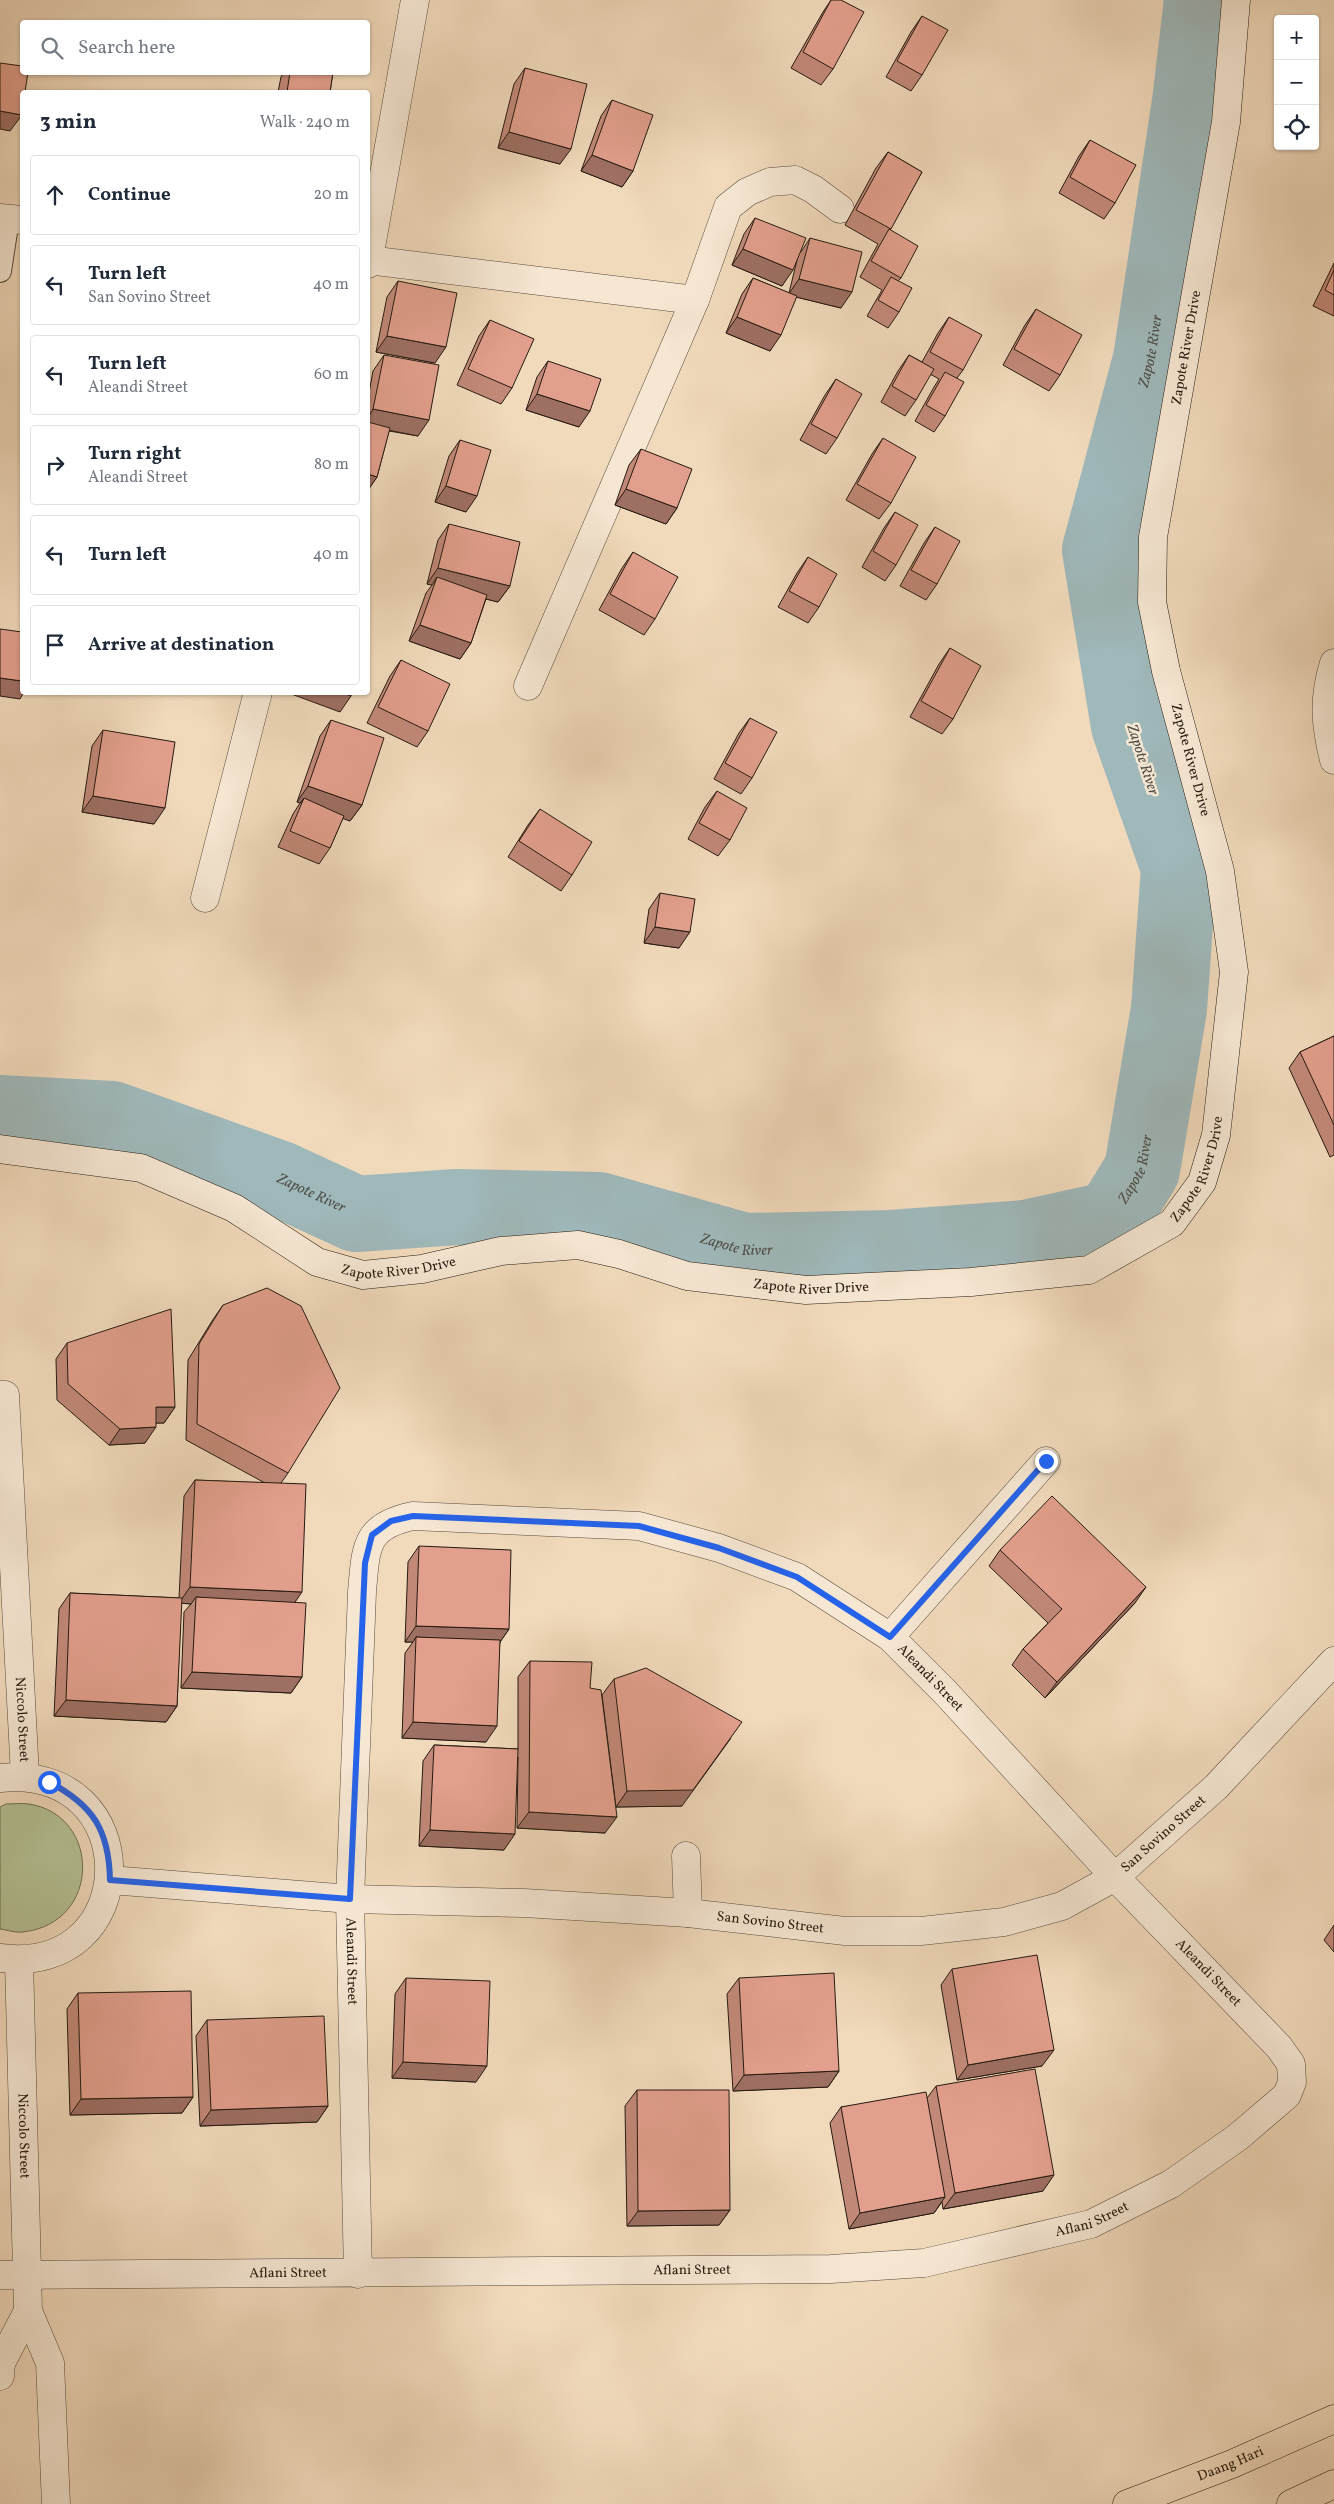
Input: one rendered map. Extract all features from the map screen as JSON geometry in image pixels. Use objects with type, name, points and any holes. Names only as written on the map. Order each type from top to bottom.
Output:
[{"type":"main road","name":"Daang Hari","points":[[1127,2504],[1232,2464],[1334,2419]]},
{"type":"main road","points":[[1291,2504],[1334,2484]]},
{"type":"street","points":[[370,250],[415,0]]},
{"type":"street","name":"Zapote River Drive","points":[[0,1149],[141,1168],[234,1208],[317,1262],[363,1275],[422,1269],[501,1251],[578,1245],[619,1254],[687,1276],[806,1290],[972,1282],[1089,1270],[1172,1223],[1202,1182],[1216,1135],[1234,972],[1220,871],[1166,671],[1152,602],[1153,537],[1226,122],[1236,0]]},
{"type":"street","points":[[528,686],[696,300],[728,207],[746,192],[770,182],[795,180],[813,189],[840,209]]},
{"type":"street","points":[[370,261],[696,300]]},
{"type":"street","points":[[1334,663],[1327,686],[1325,723],[1334,760]]},
{"type":"street","points":[[205,898],[257,695]]},
{"type":"street","name":"Niccolo Street","points":[[2,1395],[12,1777]]},
{"type":"street","points":[[890,1637],[1046,1461]]},
{"type":"street","name":"Aleandi Street","points":[[358,2274],[350,1899],[365,1563],[372,1535],[391,1521],[413,1516],[639,1526],[719,1548],[797,1577],[890,1637],[945,1692],[1115,1877],[1279,2046]]},
{"type":"street","name":"San Sovino Street","points":[[110,1880],[350,1899],[524,1903],[688,1914],[845,1931],[921,1931],[1004,1922],[1062,1906],[1115,1877],[1216,1787],[1334,1661]]},
{"type":"street","points":[[10,1959],[41,1957],[62,1949],[79,1937],[94,1921],[104,1902],[110,1880],[110,1855],[102,1831],[89,1810],[71,1793],[49,1782],[12,1777]]},
{"type":"street","points":[[686,1856],[688,1914]]},
{"type":"street","name":"Niccolo Street","points":[[10,1959],[28,2311],[50,2363],[56,2504]]},
{"type":"street","name":"Aflani Street","points":[[0,2275],[358,2274],[831,2268],[924,2263],[1092,2224],[1171,2184],[1238,2137],[1287,2095],[1292,2082],[1291,2064],[1279,2046]]},
{"type":"street","name":"Niccolo Street","points":[[0,2376],[1,2363],[28,2311]]},
{"type":"lane","points":[[0,270],[10,219]]},
{"type":"green space","points":[[6,1804],[29,1804],[53,1812],[70,1827],[80,1847],[83,1869],[79,1890],[67,1910],[49,1924],[23,1932],[0,1929],[0,1807]]},
{"type":"building","points":[[831,0],[841,0],[864,12],[833,69],[803,52]]},
{"type":"building","points":[[922,16],[948,30],[922,75],[897,61]]},
{"type":"building","points":[[0,63],[20,66],[20,75],[28,75],[25,90],[20,90],[20,115],[0,111]]},
{"type":"building","points":[[525,68],[587,84],[571,149],[509,132]]},
{"type":"building","points":[[290,75],[333,75],[330,90],[287,90]]},
{"type":"building","points":[[612,100],[653,115],[633,171],[592,155]]},
{"type":"building","points":[[1090,140],[1136,165],[1115,203],[1070,177]]},
{"type":"building","points":[[888,152],[922,172],[891,229],[856,210]]},
{"type":"building","points":[[755,218],[806,238],[793,270],[743,249]]},
{"type":"building","points":[[889,229],[918,246],[901,278],[871,261]]},
{"type":"building","points":[[810,238],[862,252],[852,292],[799,279]]},
{"type":"building","points":[[1334,270],[1334,295],[1325,290]]},
{"type":"building","points":[[891,277],[912,288],[899,312],[878,300]]},
{"type":"building","points":[[753,278],[797,296],[781,335],[737,317]]},
{"type":"building","points":[[398,281],[457,293],[446,347],[387,336]]},
{"type":"building","points":[[1036,309],[1082,335],[1060,375],[1014,349]]},
{"type":"building","points":[[949,317],[982,335],[963,370],[930,352]]},
{"type":"building","points":[[490,320],[534,339],[512,388],[468,369]]},
{"type":"building","points":[[384,355],[439,365],[429,420],[373,409]]},
{"type":"building","points":[[909,355],[934,369],[916,400],[892,386]]},
{"type":"building","points":[[548,361],[601,379],[590,411],[537,394]]},
{"type":"building","points":[[945,372],[964,382],[945,416],[926,405]]},
{"type":"building","points":[[836,379],[862,394],[837,438],[811,424]]},
{"type":"building","points":[[370,423],[390,428],[377,477],[370,475]]},
{"type":"building","points":[[883,438],[916,457],[891,503],[857,484]]},
{"type":"building","points":[[460,440],[491,450],[477,496],[446,486]]},
{"type":"building","points":[[641,449],[692,469],[677,508],[626,489]]},
{"type":"building","points":[[895,512],[918,525],[896,565],[873,551]]},
{"type":"building","points":[[449,524],[520,542],[510,586],[438,568]]},
{"type":"building","points":[[935,527],[960,541],[937,584],[911,570]]},
{"type":"building","points":[[633,552],[678,577],[655,619],[610,594]]},
{"type":"building","points":[[808,557],[837,574],[819,607],[789,591]]},
{"type":"building","points":[[437,577],[487,595],[471,643],[420,625]]},
{"type":"building","points":[[0,629],[20,632],[20,681],[0,678]]},
{"type":"building","points":[[950,648],[981,666],[953,719],[921,701]]},
{"type":"building","points":[[401,660],[450,684],[428,731],[378,707]]},
{"type":"building","points":[[750,718],[777,732],[752,778],[725,763]]},
{"type":"building","points":[[331,720],[384,738],[362,805],[308,786]]},
{"type":"building","points":[[103,730],[175,742],[165,808],[93,796]]},
{"type":"building","points":[[717,791],[747,808],[730,840],[699,823]]},
{"type":"building","points":[[304,798],[344,816],[330,848],[290,831]]},
{"type":"building","points":[[540,809],[592,842],[572,875],[519,841]]},
{"type":"building","points":[[660,893],[695,899],[690,932],[655,927]]},
{"type":"building","points":[[1334,1036],[1334,1125],[1300,1052]]},
{"type":"building","points":[[267,1288],[301,1306],[340,1388],[288,1473],[197,1424],[199,1344],[223,1305]]},
{"type":"building","points":[[171,1309],[175,1407],[156,1407],[156,1427],[120,1429],[68,1384],[67,1343]]},
{"type":"building","points":[[195,1480],[306,1484],[302,1592],[190,1587]]},
{"type":"building","points":[[1052,1496],[1146,1587],[1057,1682],[1023,1649],[1062,1609],[1000,1550]]},
{"type":"building","points":[[419,1546],[511,1550],[509,1629],[416,1626]]},
{"type":"building","points":[[70,1593],[182,1598],[177,1706],[66,1700]]},
{"type":"building","points":[[196,1597],[306,1603],[302,1677],[192,1672]]},
{"type":"building","points":[[416,1637],[500,1640],[497,1726],[413,1722]]},
{"type":"building","points":[[530,1661],[592,1662],[590,1688],[601,1690],[617,1817],[529,1812]]},
{"type":"building","points":[[646,1668],[742,1722],[693,1790],[627,1791],[614,1679]]},
{"type":"building","points":[[434,1745],[518,1749],[515,1834],[430,1830]]},
{"type":"building","points":[[1037,1955],[1054,2050],[968,2065],[952,1969]]},
{"type":"building","points":[[834,1973],[839,2071],[744,2075],[739,1978]]},
{"type":"building","points":[[406,1978],[490,1981],[487,2066],[403,2062]]},
{"type":"building","points":[[191,1991],[193,2097],[81,2099],[78,1993]]},
{"type":"building","points":[[324,2016],[328,2106],[211,2110],[207,2020]]},
{"type":"building","points":[[1035,2069],[1054,2175],[955,2193],[936,2086]]},
{"type":"building","points":[[637,2090],[729,2090],[730,2210],[638,2211]]},
{"type":"building","points":[[926,2092],[945,2197],[860,2213],[841,2107]]},
{"type":"waterway","name":"Zapote River","points":[[0,1113],[112,1119],[280,1179],[356,1214],[457,1207],[599,1210],[745,1251],[891,1248],[1025,1238],[1112,1219],[1142,1170],[1169,1009],[1179,868],[1129,726],[1100,550],[1151,359],[1190,102],[1202,0]]},
{"type":"route","points":[[49,1782],[71,1793],[89,1810],[102,1831],[110,1855],[110,1880],[350,1899],[362,1592],[365,1563],[372,1535],[391,1521],[413,1516],[639,1526],[719,1548],[797,1577],[890,1637],[1046,1461]]}]
